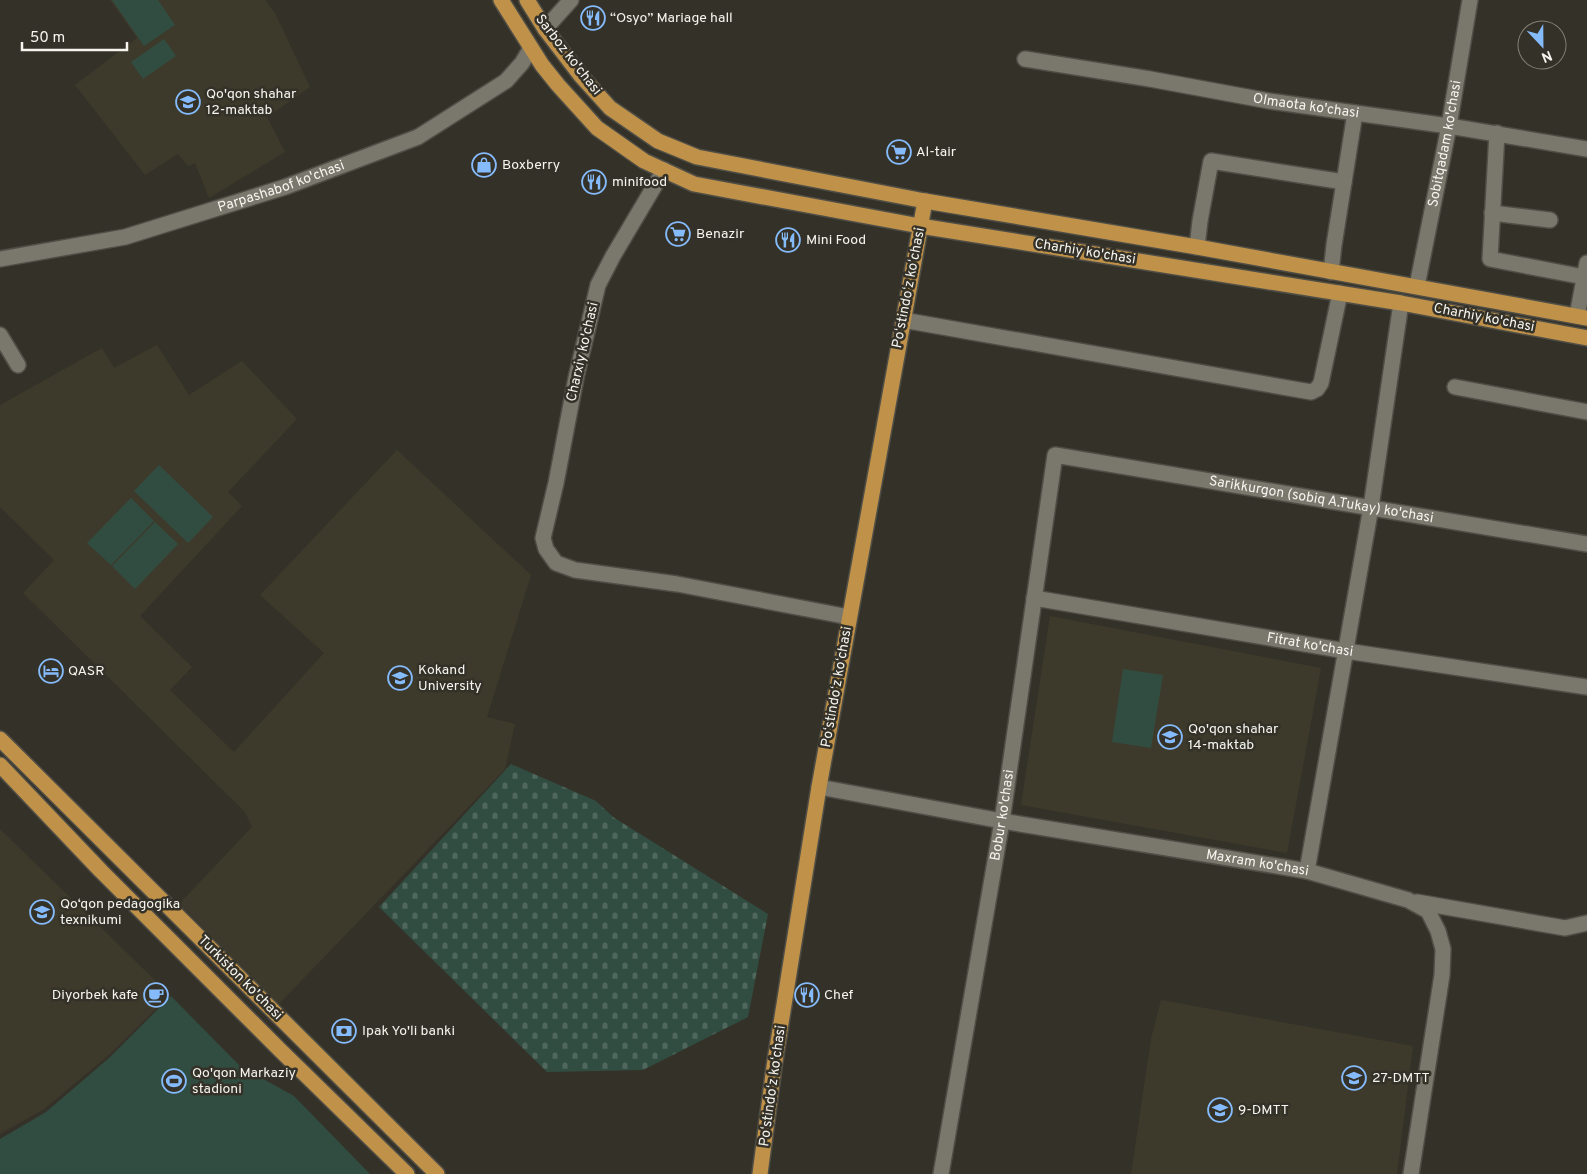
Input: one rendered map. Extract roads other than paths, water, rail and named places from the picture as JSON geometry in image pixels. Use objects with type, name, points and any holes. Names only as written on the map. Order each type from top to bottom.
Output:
[{"type":"main road","name":"Sarboz ko'chasi","points":[[500,0],[558,85],[597,128]]},
{"type":"main road","name":"Sarboz ko'chasi","points":[[527,0],[545,30],[581,76],[610,108]]},
{"type":"main road","name":"Charhiy ko'chasi","points":[[610,108],[658,141],[697,157],[925,201],[1197,247],[1582,317]]},
{"type":"main road","name":"Charhiy ko'chasi","points":[[597,128],[644,161],[694,184],[920,226],[1401,303],[1587,338]]},
{"type":"main road","name":"Poʻstindoʻz koʻchasi","points":[[760,1174],[774,1067],[819,787],[925,201]]},
{"type":"main road","name":"Turkiston ko'chasi","points":[[0,739],[437,1174]]},
{"type":"main road","name":"Turkiston ko'chasi","points":[[3,773],[407,1174]]},
{"type":"street","points":[[545,30],[571,0]]},
{"type":"street","name":"Sobitqadam ko'chasi","points":[[1417,286],[1450,126],[1470,0]]},
{"type":"street","name":"Parpashabof ko'chasi","points":[[0,259],[125,237],[285,187],[418,137],[506,81],[522,63],[531,48]]},
{"type":"street","name":"Olmaota ko'chasi","points":[[1025,59],[1150,79],[1269,102],[1450,126],[1587,149]]},
{"type":"street","points":[[1331,272],[1355,113]]},
{"type":"street","points":[[1496,134],[1490,259],[1586,270],[1582,317]]},
{"type":"street","points":[[1197,247],[1211,161],[1344,182]]},
{"type":"street","name":"Charxiy ko'chasi","points":[[664,170],[598,285],[576,378],[556,483],[543,538],[546,549],[556,563],[575,570],[677,584],[849,617]]},
{"type":"street","points":[[1492,213],[1550,220]]},
{"type":"street","points":[[903,320],[1311,392],[1317,389],[1321,383],[1340,294]]},
{"type":"street","points":[[1307,871],[1370,507],[1401,303]]},
{"type":"street","points":[[0,335],[18,365]]},
{"type":"street","points":[[1455,387],[1587,412]]},
{"type":"street","name":"Sarikkurgon (sobiq A.Tukay) ko'chasi","points":[[1055,455],[1587,544]]},
{"type":"street","name":"Bobur ko'chasi","points":[[941,1174],[1002,821],[1055,455]]},
{"type":"street","name":"Fitrat ko'chasi","points":[[1034,598],[1346,652],[1587,687]]},
{"type":"street","name":"Maxram ko'chasi","points":[[819,787],[1002,821],[1307,871],[1408,900],[1428,911],[1438,931],[1443,950],[1442,975],[1411,1174]]},
{"type":"street","points":[[1408,900],[1565,928],[1587,924]]},
{"type":"place","name":"“Osyo” Mariage hall","points":[[593,18]]},
{"type":"place","name":"Qo'qon shahar 12-maktab","points":[[188,102]]},
{"type":"place","name":"Al-tair","points":[[899,152]]},
{"type":"place","name":"Boxberry","points":[[484,165]]},
{"type":"place","name":"minifood","points":[[594,182]]},
{"type":"place","name":"Benazir","points":[[678,234]]},
{"type":"place","name":"Mini Food","points":[[788,240]]},
{"type":"place","name":"QASR","points":[[51,671]]},
{"type":"place","name":"Kokand University","points":[[400,678]]},
{"type":"place","name":"Qo'qon shahar 14-maktab","points":[[1170,737]]},
{"type":"place","name":"Qo‘qon pedagogika texnikumi","points":[[42,912]]},
{"type":"place","name":"Diyorbek kafe","points":[[156,995]]},
{"type":"place","name":"Chef","points":[[807,995]]},
{"type":"place","name":"Ipak Yo'li banki","points":[[344,1031]]},
{"type":"place","name":"27-DMTT","points":[[1354,1078]]},
{"type":"place","name":"Qo'qon Markaziy stadioni","points":[[174,1081]]},
{"type":"place","name":"9-DMTT","points":[[1220,1110]]}]
